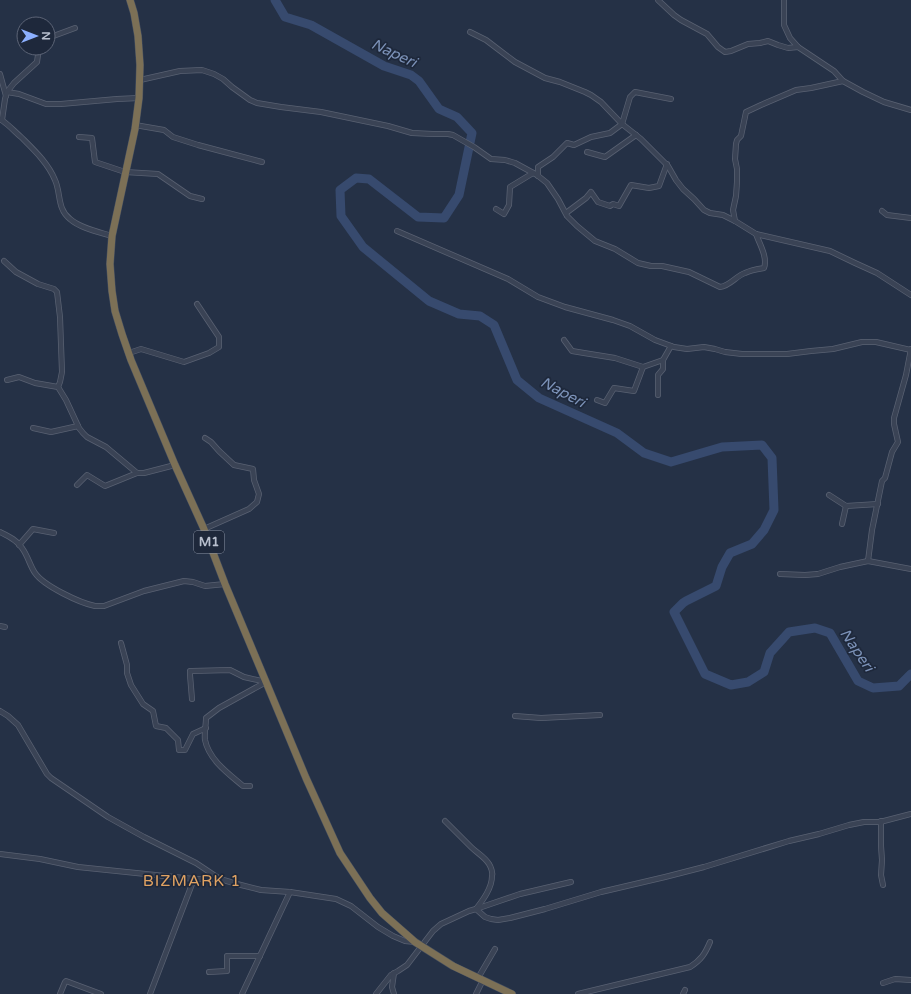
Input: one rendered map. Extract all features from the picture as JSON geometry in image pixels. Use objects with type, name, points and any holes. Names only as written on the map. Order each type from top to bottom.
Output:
[{"type":"highway","name":"M1","points":[[130,0],[134,12],[138,36],[140,64],[139,98],[135,125],[112,236],[110,264],[112,291],[119,322],[129,353],[175,466],[204,529],[225,584],[306,778],[340,853],[370,898],[382,913],[418,944],[453,966],[510,994]]},
{"type":"street","points":[[658,0],[681,20],[707,34],[718,47],[725,52],[748,44],[768,41],[788,48],[798,47]]},
{"type":"street","points":[[784,0],[784,25],[790,38],[798,47],[834,71],[843,81],[884,102],[911,110]]},
{"type":"street","points":[[56,35],[75,28]]},
{"type":"street","points":[[470,32],[486,40],[516,62],[545,78],[560,82],[591,95],[601,102],[622,124],[641,139],[667,164],[683,189],[704,210],[710,213],[723,215],[756,234],[830,252],[855,264],[877,272],[911,295]]},
{"type":"street","points":[[38,56],[37,62],[14,83],[6,94],[1,120],[32,148],[50,170],[57,184],[62,211],[69,219],[94,231],[112,236]]},
{"type":"street","points":[[140,80],[180,71],[202,70],[223,79],[250,100],[257,103],[321,112],[388,126],[412,133],[448,134],[457,136],[491,159],[505,160],[515,163],[538,176],[547,183],[566,213],[577,226],[595,241],[615,249],[638,263],[651,266],[662,266],[689,272],[720,287],[726,286],[744,273],[764,268],[766,263],[765,258],[756,234]]},
{"type":"street","points":[[0,74],[6,94]]},
{"type":"street","points":[[735,221],[733,210],[736,196],[736,144],[737,140],[741,136],[746,112],[796,90],[843,81]]},
{"type":"street","points":[[538,176],[538,167],[553,157],[567,143],[574,145],[592,137],[610,133],[622,124],[630,97],[635,92],[671,99]]},
{"type":"street","points":[[6,94],[19,94],[46,104],[139,98]]},
{"type":"street","points":[[135,125],[164,130],[173,137],[262,162]]},
{"type":"street","points":[[586,152],[604,157],[636,135]]},
{"type":"street","points":[[79,137],[92,138],[94,162],[125,172],[158,174],[190,196],[202,199]]},
{"type":"street","points":[[566,213],[586,198],[591,192],[598,202],[610,206],[613,204],[619,206],[631,185],[649,188],[659,186],[667,164]]},
{"type":"street","points":[[496,209],[504,214],[508,205],[510,188],[533,173]]},
{"type":"street","points":[[882,211],[887,215],[911,218]]},
{"type":"street","points":[[397,232],[508,279],[538,298],[630,326],[655,340],[671,346],[687,349],[704,347],[742,354],[787,354],[833,349],[862,342],[876,342],[911,350],[909,366],[894,418],[898,442],[892,452],[885,478],[882,481],[872,530],[868,561]]},
{"type":"street","points":[[4,261],[16,272],[38,284],[56,290],[60,317],[62,372],[58,387]]},
{"type":"street","points":[[129,353],[141,349],[184,362],[209,353],[219,347],[219,338],[197,304]]},
{"type":"street","points":[[564,340],[572,351],[615,358],[643,367],[662,360],[671,346]]},
{"type":"street","points":[[658,395],[658,376],[663,369],[662,360]]},
{"type":"street","points":[[597,400],[605,403],[614,388],[634,391],[643,367]]},
{"type":"street","points":[[7,380],[19,377],[35,383],[58,387],[78,426],[87,437],[106,447],[137,473]]},
{"type":"street","points":[[34,428],[51,432],[78,426]]},
{"type":"street","points":[[204,529],[249,509],[257,502],[259,494],[254,480],[254,469],[234,465],[205,438]]},
{"type":"street","points":[[77,485],[87,475],[105,486],[137,473],[144,473],[175,466]]},
{"type":"street","points":[[829,495],[846,506],[878,504]]},
{"type":"street","points":[[842,524],[846,506]]},
{"type":"street","points":[[19,545],[33,528],[54,532]]},
{"type":"street","points":[[0,532],[12,538],[23,549],[40,579],[69,597],[93,606],[104,606],[144,591],[184,581],[205,586],[225,584]]},
{"type":"street","points":[[780,574],[818,574],[840,567],[868,561],[911,569]]},
{"type":"street","points":[[121,643],[127,665],[127,674],[131,685],[143,704],[153,711],[156,726],[166,728],[178,740],[179,750],[185,750],[193,734],[206,728]]},
{"type":"street","points":[[192,699],[190,671],[230,670],[244,677],[266,682]]},
{"type":"street","points":[[250,786],[243,786],[211,756],[205,740],[206,718],[219,708],[266,682]]},
{"type":"street","points":[[0,711],[18,725],[50,778],[108,817],[200,866],[220,879]]},
{"type":"street","points":[[515,716],[540,718],[600,715]]},
{"type":"street","points":[[476,909],[484,917],[491,919],[498,920],[510,918],[601,892],[665,878],[789,841],[849,825],[881,821],[911,814]]},
{"type":"street","points":[[445,821],[483,857],[492,870],[490,886],[486,895],[476,909]]},
{"type":"street","points":[[881,821],[881,875],[883,885]]},
{"type":"street","points":[[0,854],[40,858],[78,867],[194,879],[220,879],[262,890],[290,892],[336,899],[352,906],[378,927],[393,936],[418,944]]},
{"type":"street","points":[[150,994],[194,879]]},
{"type":"street","points":[[376,994],[391,975],[407,965],[418,944],[441,924],[469,911],[520,894],[571,882]]},
{"type":"street","points":[[242,994],[290,892]]},
{"type":"street","points":[[578,994],[690,967],[702,958],[710,942]]},
{"type":"street","points":[[476,994],[481,979],[495,949]]},
{"type":"street","points":[[209,972],[227,971],[227,956],[260,956]]},
{"type":"street","points":[[394,973],[392,987],[394,994]]},
{"type":"street","points":[[884,983],[895,978],[911,980]]},
{"type":"street","points":[[60,994],[66,981],[100,994]]},
{"type":"waterway","name":"Naperi","points":[[275,0],[285,17],[311,25],[384,66],[411,75],[419,81],[439,109],[457,117],[472,133],[459,195],[444,218],[418,217],[369,179],[356,178],[340,190],[341,216],[363,247],[429,301],[459,314],[480,316],[494,325],[517,380],[539,398],[617,433],[644,453],[671,462],[722,447],[762,445],[772,458],[774,510],[764,530],[752,544],[730,553],[722,567],[716,586],[686,601],[674,612],[705,674],[731,685],[748,682],[764,672],[770,653],[789,632],[815,628],[830,633],[858,681],[873,688],[899,686],[911,674]]},
{"type":"district","name":"BIZMARK 1","points":[[192,881]]}]
